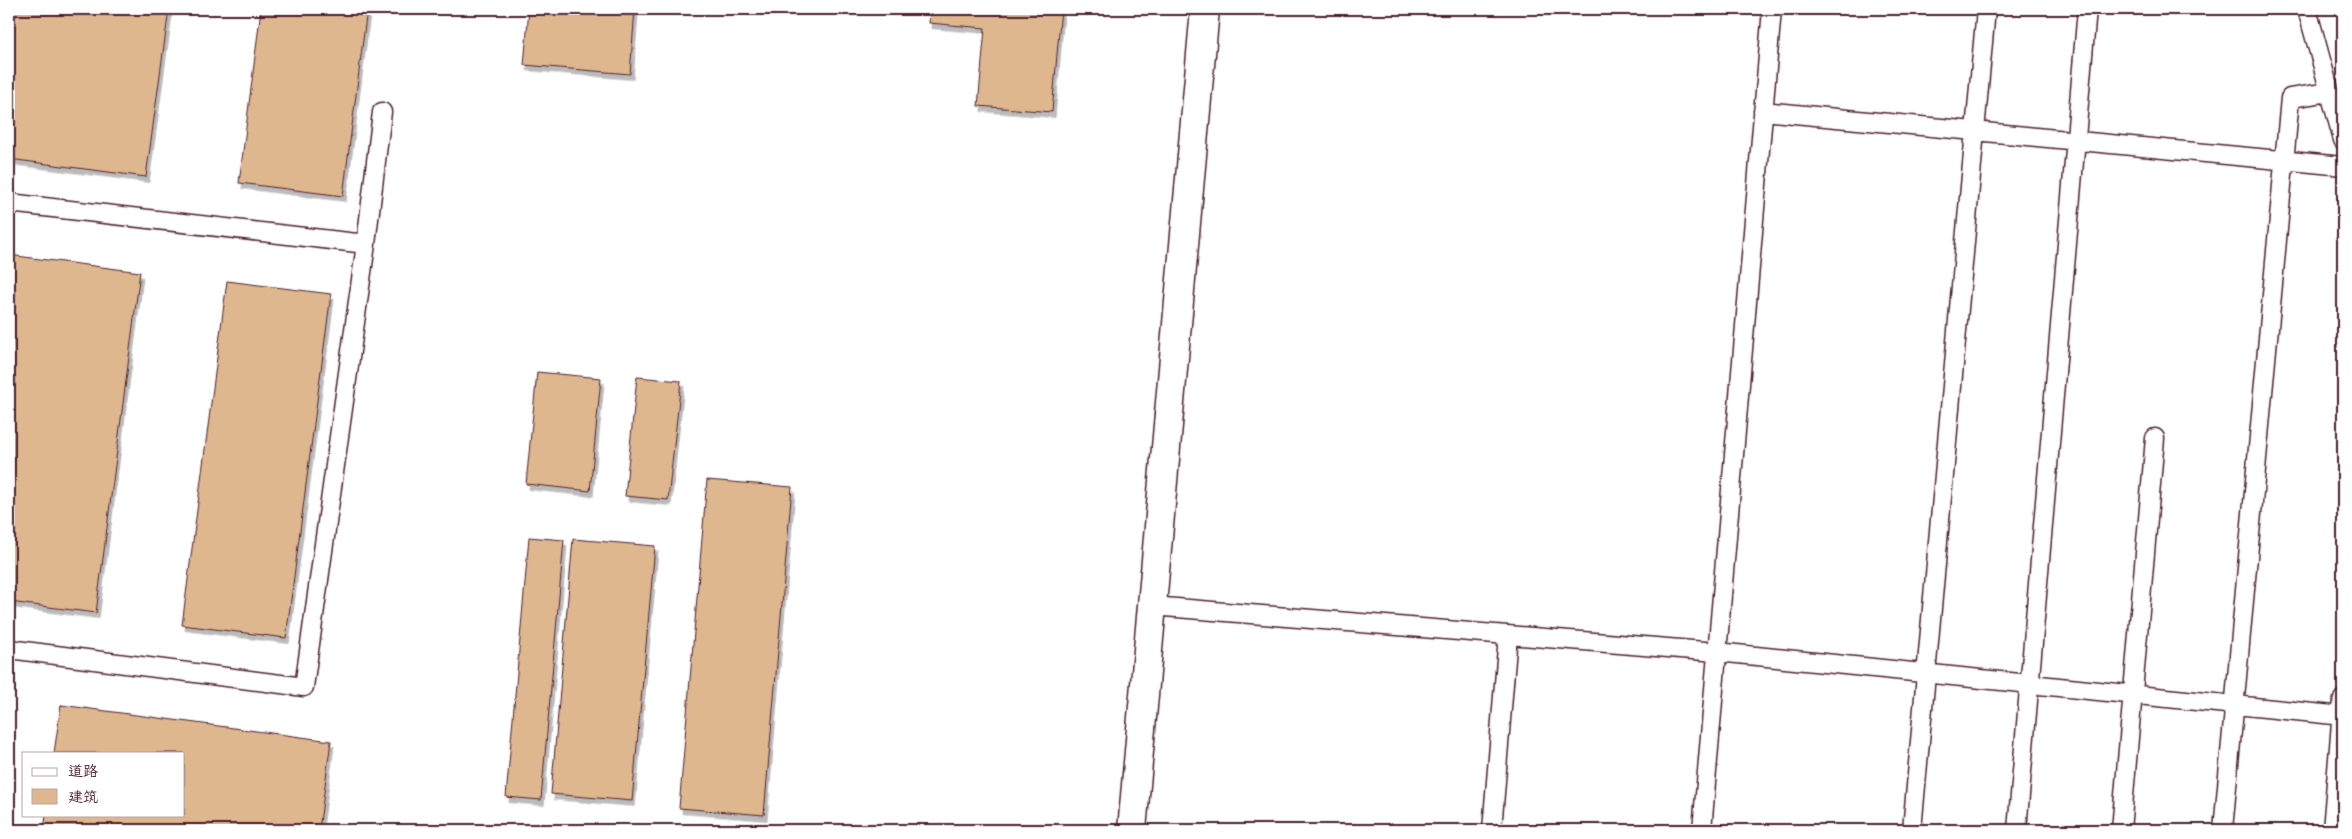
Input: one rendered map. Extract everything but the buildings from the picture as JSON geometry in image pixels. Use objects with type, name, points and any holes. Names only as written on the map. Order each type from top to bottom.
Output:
[{"type":"street","points":[[1132,830],[1205,9]]},
{"type":"lane","points":[[1702,830],[1772,9]]},
{"type":"lane","points":[[1912,830],[1928,674],[1986,9]]},
{"type":"lane","points":[[2017,830],[2087,9]]},
{"type":"lane","points":[[2307,9],[2343,140]]},
{"type":"lane","points":[[2224,830],[2290,98],[2330,92]]},
{"type":"lane","points":[[1763,111],[2343,166]]},
{"type":"lane","points":[[9,649],[304,687],[366,244],[382,112]]},
{"type":"lane","points":[[9,203],[366,244]]},
{"type":"lane","points":[[2121,830],[2156,438]]},
{"type":"lane","points":[[1152,606],[1717,652],[2235,705],[2343,710],[2332,830]]},
{"type":"lane","points":[[1492,830],[1508,635]]}]
